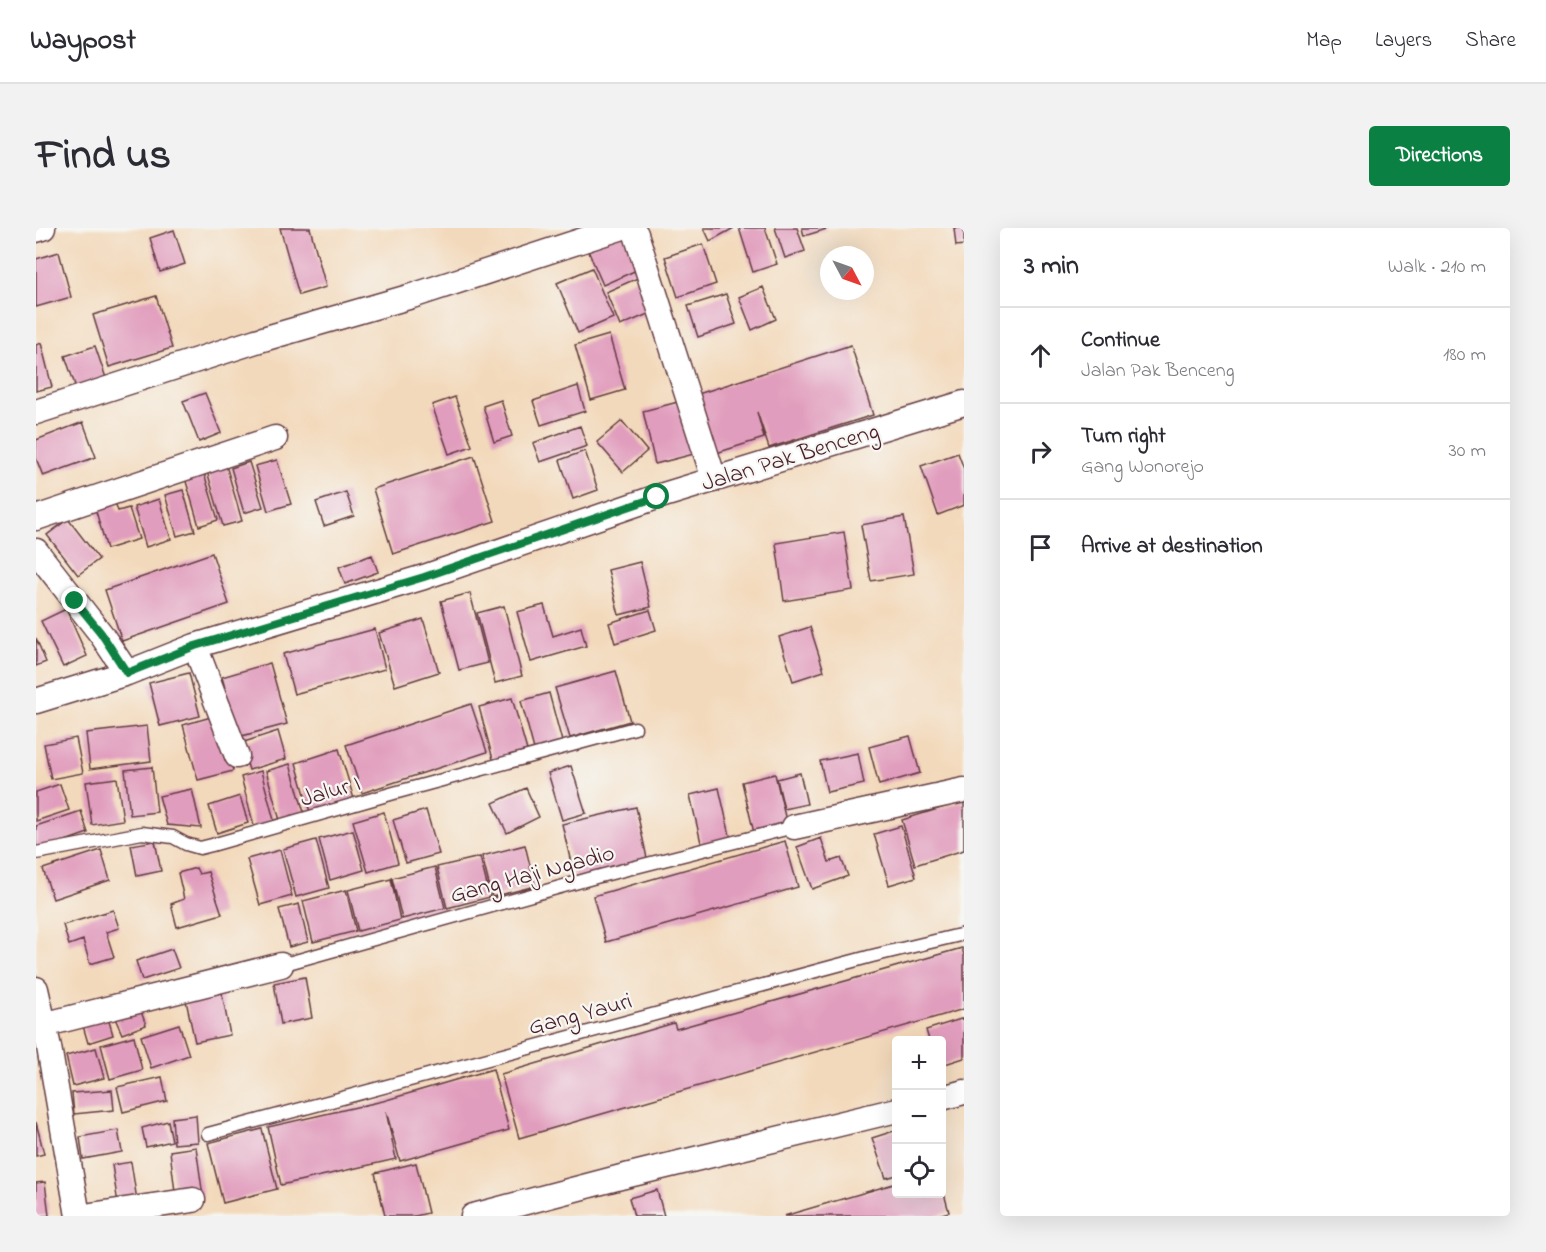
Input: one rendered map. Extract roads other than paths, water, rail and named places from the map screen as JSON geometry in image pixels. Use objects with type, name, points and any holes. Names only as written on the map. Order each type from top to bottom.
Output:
[{"type":"street","points":[[36,230],[43,228]]},
{"type":"street","points":[[36,412],[256,341],[634,230],[714,479]]},
{"type":"street","name":"Jalan Pak Benceng","points":[[36,701],[127,673],[195,646],[424,577],[657,497],[964,403]]},
{"type":"street","points":[[36,518],[275,438]]},
{"type":"street","points":[[36,551],[101,633],[127,673]]},
{"type":"street","points":[[195,646],[237,756]]},
{"type":"street","points":[[794,827],[964,790]]},
{"type":"street","points":[[43,1025],[281,965]]},
{"type":"street","points":[[36,989],[50,1047],[78,1216]]},
{"type":"street","points":[[946,1097],[964,1092]]},
{"type":"street","points":[[473,1216],[621,1177],[892,1111]]},
{"type":"street","points":[[84,1216],[193,1200]]},
{"type":"lane","name":"Jalur I","points":[[36,853],[142,833],[173,837],[200,848],[634,728]]},
{"type":"lane","name":"Gang Haji Ngadio","points":[[281,965],[596,877],[794,827]]},
{"type":"lane","name":"Gang Yauri","points":[[208,1134],[861,959],[964,934]]}]
